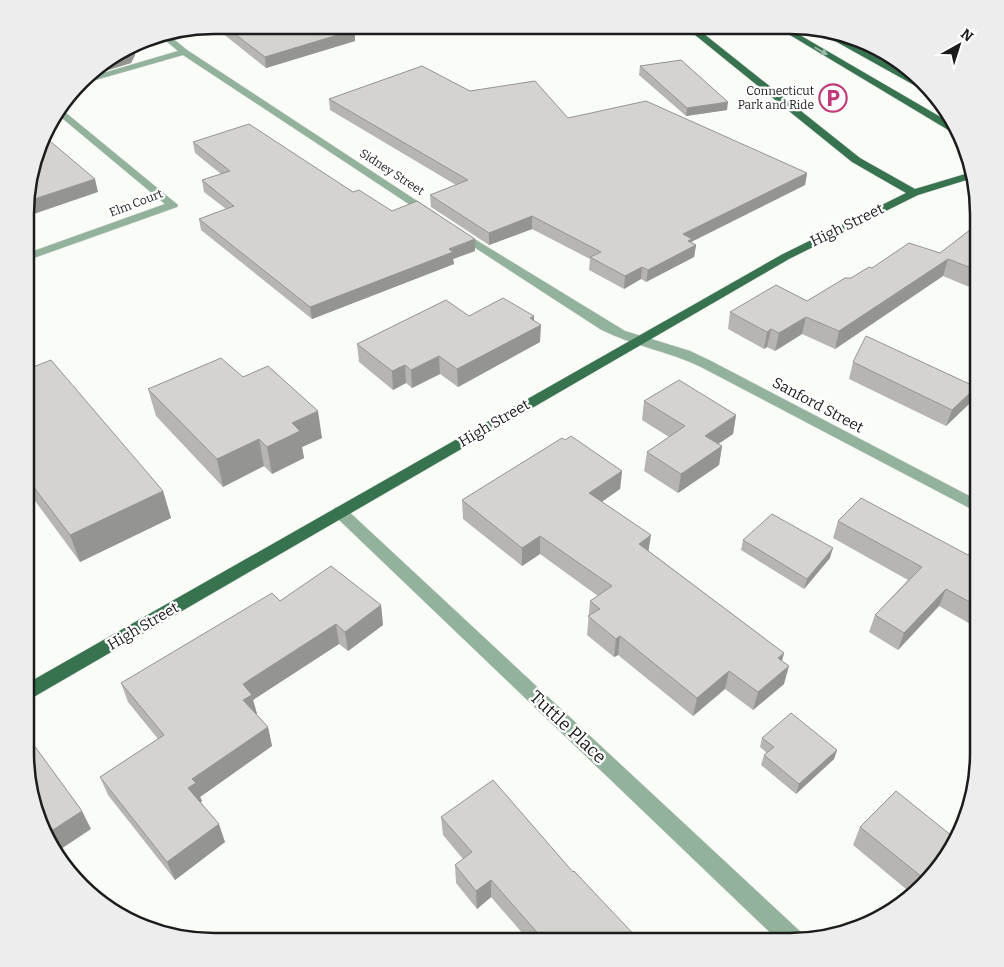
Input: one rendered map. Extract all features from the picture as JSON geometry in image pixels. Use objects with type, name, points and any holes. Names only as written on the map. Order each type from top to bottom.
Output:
[{"type":"main road","points":[[698,34],[856,160],[914,193]]},
{"type":"main road","points":[[793,34],[946,125]]},
{"type":"main road","points":[[845,42],[910,79]]},
{"type":"main road","name":"High Street","points":[[34,688],[801,248],[914,193],[966,177]]},
{"type":"street","name":"Sidney Street","points":[[169,40],[184,52],[584,315],[620,334],[638,340]]},
{"type":"street","points":[[94,79],[184,52]]},
{"type":"street","name":"Elm Court","points":[[34,255],[173,205],[64,115]]},
{"type":"street","name":"Sanford Street","points":[[638,340],[661,345],[706,364],[970,503]]},
{"type":"street","name":"Tuttle Place","points":[[340,512],[786,933]]},
{"type":"building","points":[[235,34],[341,34],[265,57]]},
{"type":"building","points":[[681,60],[728,102],[687,108],[640,66]]},
{"type":"building","points":[[422,66],[470,91],[535,81],[568,118],[646,101],[807,173],[683,234],[692,239],[688,241],[696,245],[648,270],[642,267],[625,276],[590,257],[601,252],[532,216],[489,233],[430,195],[468,180],[329,99]]},
{"type":"building","points":[[249,124],[353,192],[359,190],[392,211],[417,201],[475,239],[449,249],[453,252],[310,307],[199,219],[234,206],[202,180],[230,171],[193,142]]},
{"type":"building","points":[[49,140],[95,179],[34,199],[40,167]]},
{"type":"building","points":[[970,230],[970,268],[948,259],[839,331],[806,317],[779,333],[771,329],[767,332],[730,312],[776,285],[807,301],[845,278],[851,278],[869,267],[872,268],[909,243],[940,253]]},
{"type":"building","points":[[503,298],[534,316],[530,318],[541,325],[457,369],[439,356],[411,370],[405,365],[392,371],[357,344],[446,300],[469,316]]},
{"type":"building","points":[[866,336],[970,384],[970,393],[952,410],[853,362]]},
{"type":"building","points":[[221,358],[243,377],[268,366],[318,411],[292,423],[300,431],[267,447],[259,439],[217,459],[148,389]]},
{"type":"building","points":[[51,360],[163,491],[70,535],[34,487],[34,367]]},
{"type":"building","points":[[679,380],[736,415],[705,436],[722,446],[681,474],[647,452],[685,426],[644,401]]},
{"type":"building","points":[[571,436],[622,471],[589,493],[651,535],[639,544],[784,653],[778,658],[789,666],[758,692],[729,671],[697,698],[620,636],[616,639],[588,616],[600,609],[590,601],[612,586],[540,536],[522,548],[462,500],[562,438],[565,440]]},
{"type":"building","points":[[861,498],[968,555],[970,553],[970,602],[946,589],[904,633],[875,615],[922,567],[838,521]]},
{"type":"building","points":[[772,514],[833,548],[807,579],[743,540]]},
{"type":"building","points":[[331,566],[381,605],[345,632],[336,624],[243,684],[252,695],[243,700],[268,727],[192,779],[196,783],[188,788],[219,824],[167,862],[100,777],[164,735],[121,683],[272,593],[280,601]]},
{"type":"building","points":[[791,713],[837,750],[799,784],[764,755],[774,747],[762,738]]},
{"type":"building","points":[[34,745],[82,811],[51,831],[37,788]]},
{"type":"building","points":[[493,780],[573,872],[633,933],[538,933],[491,880],[476,891],[455,865],[472,852],[441,817]]},
{"type":"building","points":[[896,791],[951,835],[922,877],[860,827]]},
{"type":"place","name":"Connecticut Park and Ride","points":[[833,98]]}]
